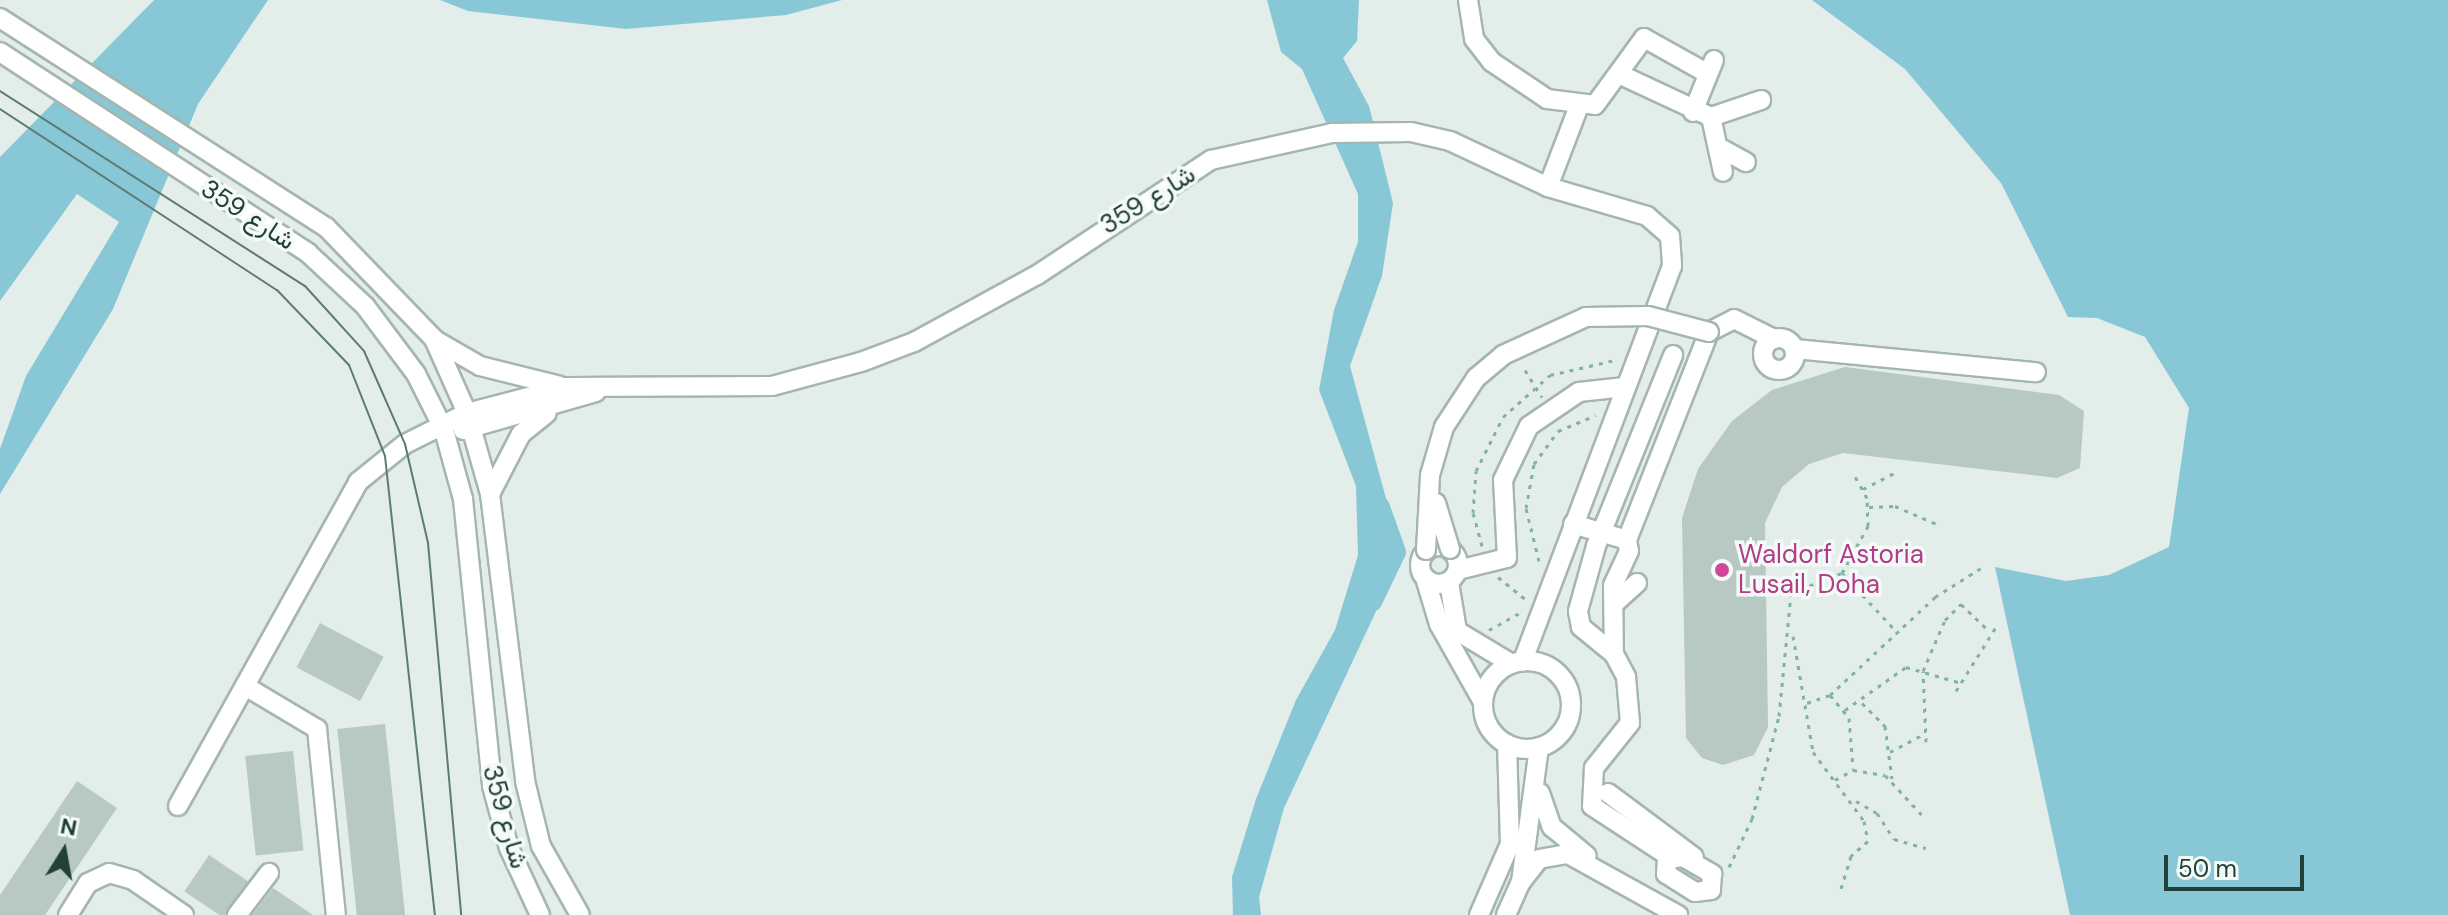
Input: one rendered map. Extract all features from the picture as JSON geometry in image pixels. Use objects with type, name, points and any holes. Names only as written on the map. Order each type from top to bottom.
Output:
[{"type":"street","points":[[1468,0],[1474,39],[1492,62],[1519,85],[1579,106],[1608,96],[1644,38],[1710,66],[1702,114]]},
{"type":"street","name":"شارع 359","points":[[0,18],[204,148],[359,254],[434,339],[470,422],[490,494],[525,781],[541,846],[580,915]]},
{"type":"street","name":"شارع 359","points":[[0,52],[338,278],[393,340],[444,430],[468,536],[492,786],[509,848],[540,915]]},
{"type":"street","points":[[1621,75],[1702,114],[1724,150],[1746,162]]},
{"type":"street","points":[[1702,114],[1761,100]]},
{"type":"street","points":[[1548,187],[1579,106]]},
{"type":"street","name":"شارع 359","points":[[444,430],[563,396],[603,389],[772,386],[861,362],[1037,275],[1211,160],[1296,139],[1411,132],[1486,154],[1548,187],[1660,224],[1673,244],[1672,266],[1616,387]]},
{"type":"street","points":[[1723,172],[1724,150]]},
{"type":"street","points":[[1648,316],[1707,337],[1644,327],[1588,327],[1507,364],[1463,413],[1446,449],[1435,503],[1450,549],[1452,616],[1468,643],[1517,663],[1556,672],[1569,696],[1566,723],[1539,747],[1507,744],[1492,731],[1483,702],[1439,624],[1419,565],[1426,550],[1428,489],[1444,427],[1476,378],[1503,355],[1586,317],[1648,316]]},
{"type":"street","points":[[1614,654],[1617,601],[1613,586],[1621,569],[1627,540],[1707,337],[1734,319],[1795,349],[2036,372]]},
{"type":"street","name":"شارع 359","points":[[434,339],[480,366],[563,396]]},
{"type":"street","points":[[1774,339],[1763,353],[1772,368],[1790,366],[1795,349]]},
{"type":"street","points":[[1673,355],[1595,562],[1578,620],[1614,654],[1626,677],[1630,723],[1594,768],[1592,806],[1670,857],[1696,864]]},
{"type":"street","points":[[1426,581],[1453,576],[1507,558],[1501,495],[1506,465],[1519,438],[1548,407],[1616,387]]},
{"type":"street","points":[[1483,702],[1488,683],[1517,663],[1573,524],[1616,387]]},
{"type":"street","name":"شارع 359","points":[[490,494],[521,434],[563,396]]},
{"type":"street","points":[[178,806],[358,482],[405,444],[444,430]]},
{"type":"street","points":[[1573,524],[1627,540]]},
{"type":"street","points":[[1426,550],[1450,549]]},
{"type":"street","points":[[1562,553],[1621,569]]},
{"type":"street","points":[[1617,601],[1637,583]]},
{"type":"street","points":[[245,686],[317,729],[336,915]]},
{"type":"street","points":[[1479,915],[1510,844],[1507,744]]},
{"type":"street","points":[[1506,915],[1521,882],[1539,789],[1539,747]]},
{"type":"street","points":[[1539,789],[1552,827],[1591,861],[1673,912],[1682,885]]},
{"type":"street","points":[[1608,793],[1614,804],[1688,849],[1696,864],[1714,880],[1706,893],[1682,885],[1666,874],[1670,857]]},
{"type":"street","points":[[1521,882],[1549,853],[1591,861]]},
{"type":"street","points":[[68,915],[88,883],[109,873],[133,880],[184,915]]},
{"type":"street","points":[[237,915],[269,873]]},
{"type":"path","points":[[1534,576],[1542,552],[1526,508],[1534,464],[1558,431],[1596,415],[1616,387],[1621,349]]},
{"type":"path","points":[[1525,370],[1548,407]]},
{"type":"path","points":[[1863,489],[1895,473]]},
{"type":"path","points":[[1854,475],[1869,507],[1862,543],[1842,573],[1791,593],[1792,631],[1807,703],[1813,752],[1856,801],[1877,813],[1894,839],[1926,848]]},
{"type":"path","points":[[1869,507],[1895,506],[1941,526]]},
{"type":"path","points":[[1807,703],[1830,695],[1955,580],[1981,568]]},
{"type":"path","points":[[1842,573],[1898,633]]},
{"type":"path","points":[[1468,643],[1512,622],[1530,587]]},
{"type":"path","points":[[1926,742],[1923,735],[1923,671],[1956,606],[1979,613],[1988,630]]},
{"type":"path","points":[[1956,691],[1958,682],[1988,630],[1996,627]]},
{"type":"path","points":[[1714,880],[1735,859],[1752,819],[1792,631]]},
{"type":"path","points":[[1845,710],[1862,703],[1888,674],[1906,667],[1958,682]]},
{"type":"path","points":[[1830,695],[1845,710],[1853,770]]},
{"type":"path","points":[[1862,703],[1881,717],[1890,752],[1892,779],[1922,815]]},
{"type":"path","points":[[1890,752],[1923,735]]},
{"type":"path","points":[[1835,780],[1853,770],[1892,779]]},
{"type":"path","points":[[1841,889],[1851,856],[1868,841],[1856,801]]},
{"type":"water","points":[[154,0],[268,0],[198,104],[113,309],[0,494],[0,449],[26,376],[119,222],[77,194],[0,301],[0,157]]},
{"type":"water","points":[[440,0],[842,0],[786,15],[626,29],[468,11]]},
{"type":"water","points":[[1267,0],[1359,0],[1357,41],[1343,58],[1369,106],[1393,203],[1382,276],[1350,366],[1391,517],[1378,607],[1284,808],[1259,897],[1261,915],[1233,915],[1232,877],[1256,799],[1296,700],[1335,630],[1358,555],[1356,486],[1319,390],[1334,310],[1358,242],[1358,194],[1302,69],[1281,52]]},
{"type":"water","points":[[1812,0],[2448,0],[2448,915],[2070,915],[1995,567],[2066,581],[2109,575],[2169,547],[2189,408],[2145,337],[2097,318],[2068,317],[2001,183],[1905,69]]},
{"type":"building","name":"Waldorf Astoria Lusail, Doha","points":[[1845,367],[2059,395],[2084,411],[2080,468],[2057,478],[1843,453],[1809,464],[1782,487],[1765,523],[1768,727],[1754,755],[1723,765],[1702,758],[1686,738],[1682,518],[1698,469],[1732,421],[1772,390]]},
{"type":"building","points":[[320,623],[384,657],[360,701],[297,667]]},
{"type":"building","points":[[385,724],[405,915],[357,915],[337,729]]},
{"type":"building","points":[[293,751],[303,850],[256,855],[245,756]]},
{"type":"building","points":[[77,781],[117,808],[45,915],[0,915],[0,895]]},
{"type":"building","points":[[209,855],[248,881],[225,915],[219,915],[184,891]]},
{"type":"building","points":[[273,888],[313,915],[252,915]]},
{"type":"waterway","points":[[1372,602],[1396,552],[1380,507]]},
{"type":"tram line","points":[[0,91],[305,286],[364,351],[405,444],[428,543],[461,915]]},
{"type":"tram line","points":[[0,109],[277,290],[349,365],[385,456],[435,915]]},
{"type":"place","name":"Waldorf Astoria Lusail, Doha","points":[[1722,570]]}]
